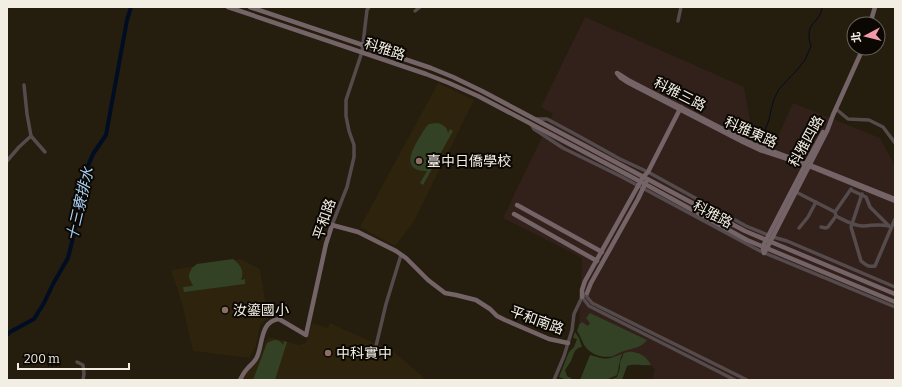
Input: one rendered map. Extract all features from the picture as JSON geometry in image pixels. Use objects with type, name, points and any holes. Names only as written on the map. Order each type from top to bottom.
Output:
[{"type":"street","name":"科雅路","points":[[228,7],[450,83],[478,96],[748,240],[895,302]]},
{"type":"street","name":"科雅路","points":[[250,7],[431,68],[482,90],[535,119],[746,244],[764,253],[895,307]]},
{"type":"street","name":"平和路","points":[[240,380],[256,358],[262,338],[270,322],[279,319],[306,335],[326,244],[347,187],[354,157],[354,145],[346,116],[346,100],[362,52],[369,7]]},
{"type":"street","points":[[415,11],[420,7]]},
{"type":"street","points":[[678,21],[681,7]]},
{"type":"street","name":"科雅四路","points":[[770,238],[836,109],[860,56]]},
{"type":"street","name":"科雅三路","points":[[681,108],[627,82],[617,73],[744,140],[807,165]]},
{"type":"street","points":[[24,85],[31,136],[45,152]]},
{"type":"street","points":[[681,108],[642,183],[624,210],[585,281],[582,290],[582,297],[589,306],[735,380]]},
{"type":"street","points":[[836,109],[848,119],[869,120],[883,127],[895,143]]},
{"type":"street","name":"科雅路","points":[[535,119],[547,119],[746,226],[895,294]]},
{"type":"street","points":[[7,161],[31,136]]},
{"type":"street","points":[[807,165],[895,200]]},
{"type":"street","points":[[807,165],[895,200]]},
{"type":"street","name":"科雅四路","points":[[764,253],[765,247],[796,192],[807,165]]},
{"type":"street","name":"科雅路","points":[[642,183],[745,231],[787,241],[895,287]]},
{"type":"street","points":[[642,183],[638,199],[591,282],[587,297],[592,303],[748,380]]},
{"type":"street","points":[[822,227],[828,227],[854,184]]},
{"type":"street","points":[[850,190],[866,196],[870,207],[890,227]]},
{"type":"street","points":[[796,192],[816,202],[852,224],[862,226],[880,224],[890,227]]},
{"type":"street","points":[[862,194],[851,227],[861,261],[869,267],[875,266],[890,227],[895,219]]},
{"type":"street","points":[[799,228],[808,217],[816,202]]},
{"type":"street","points":[[517,205],[602,252]]},
{"type":"street","points":[[514,214],[597,261]]},
{"type":"street","name":"平和南路","points":[[332,225],[358,232],[406,258],[428,280],[445,293],[476,300],[490,309],[497,316],[505,320],[549,339],[568,343]]},
{"type":"street","points":[[376,346],[386,304],[401,255]]},
{"type":"street","name":"平和南路","points":[[554,380],[564,356],[572,330],[574,314],[582,297],[587,293]]},
{"type":"street","points":[[77,362],[83,365],[84,374],[82,380]]},
{"type":"shaded area","points":[[585,17],[744,87],[752,131],[776,141],[793,103],[880,138],[895,166],[895,380],[652,380],[655,369],[637,352],[614,358],[594,351],[579,325],[582,258],[503,218],[553,114],[541,107]]},
{"type":"shaded area","name":"臺中日僑學校","points":[[438,83],[474,100],[413,223],[395,246],[360,227]]},
{"type":"shaded area","name":"汝鎏國小","points":[[241,259],[260,269],[268,318],[260,325],[256,346],[249,358],[193,351],[182,303],[171,270]]},
{"type":"shaded area","name":"中科實中","points":[[312,323],[328,328],[330,323],[389,348],[427,380],[242,380],[259,358],[266,341],[269,338],[299,345],[306,343]]},
{"type":"green space","points":[[437,123],[444,126],[448,133],[450,129],[453,131],[423,185],[420,183],[427,171],[417,170],[412,166],[412,154],[418,139],[426,127],[429,124]]},
{"type":"green space","points":[[233,259],[241,268],[241,280],[245,279],[245,284],[184,292],[183,287],[193,286],[189,278],[189,274],[192,268],[197,264]]},
{"type":"green space","points":[[590,313],[647,340],[639,346],[613,356],[605,357],[597,355],[584,345],[577,331],[582,322],[588,326],[590,323],[586,318]]},
{"type":"green space","points":[[575,332],[582,347],[576,350],[565,370],[567,376],[574,380],[567,380],[559,377],[569,352],[574,347],[577,339],[573,338]]},
{"type":"green space","points":[[274,340],[279,341],[283,345],[284,341],[287,342],[275,380],[253,380],[267,343]]},
{"type":"green space","points":[[635,352],[641,355],[647,359],[651,365],[627,366],[622,380],[609,380],[617,377],[620,362],[624,353]]},
{"type":"green space","points":[[622,354],[617,375],[606,380],[580,380],[590,355],[606,359]]},
{"type":"waterway","name":"十三寮排水","points":[[7,335],[34,319],[68,258],[74,234],[83,178],[93,154],[106,135],[127,20],[131,7]]},
{"type":"waterway","points":[[761,140],[769,120],[774,99],[779,89],[805,60],[811,46],[809,32],[819,17],[822,7]]},
{"type":"place","name":"臺中日僑學校","points":[[419,161]]},
{"type":"place","name":"汝鎏國小","points":[[225,310]]},
{"type":"place","name":"中科實中","points":[[328,353]]}]
